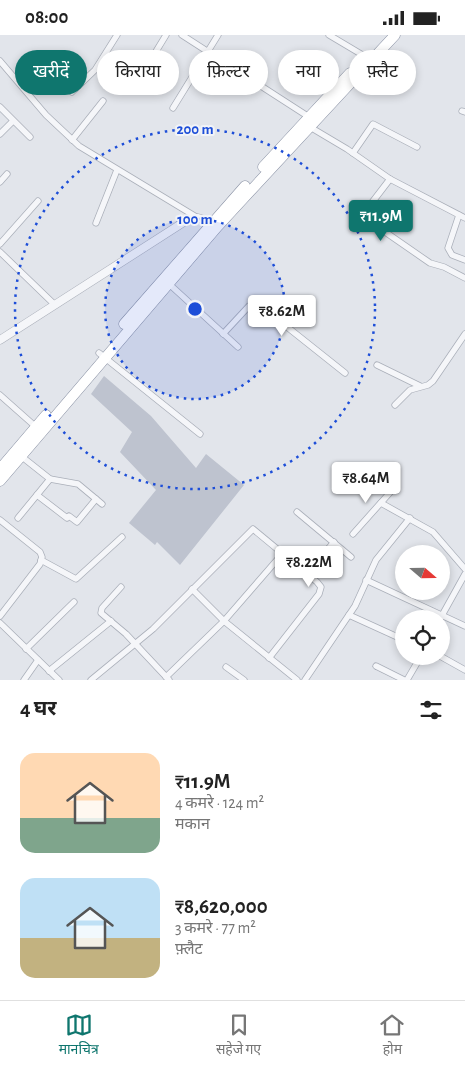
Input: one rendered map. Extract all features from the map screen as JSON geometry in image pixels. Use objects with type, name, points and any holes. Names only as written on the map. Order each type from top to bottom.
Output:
[{"type":"highway","points":[[372,50],[386,35]]},
{"type":"highway","points":[[0,469],[21,451],[212,222],[395,35]]},
{"type":"highway","points":[[0,481],[36,427],[168,283],[349,77]]},
{"type":"street","points":[[87,78],[95,70],[117,35]]},
{"type":"street","points":[[157,50],[166,35]]},
{"type":"street","points":[[182,35],[206,50]]},
{"type":"street","points":[[209,50],[218,35]]},
{"type":"street","points":[[329,35],[354,50]]},
{"type":"street","points":[[0,61],[46,115],[72,140],[117,170],[198,218],[212,222]]},
{"type":"street","points":[[173,108],[189,82]]},
{"type":"street","points":[[268,93],[390,179],[462,216],[448,248],[452,255],[465,260]]},
{"type":"street","points":[[72,140],[103,101]]},
{"type":"street","points":[[0,107],[30,137]]},
{"type":"street","points":[[0,134],[13,121]]},
{"type":"street","points":[[353,153],[372,124],[416,147]]},
{"type":"street","points":[[96,223],[117,170]]},
{"type":"street","points":[[0,182],[7,174]]},
{"type":"street","points":[[390,179],[367,209],[365,218],[430,263],[444,267],[465,278]]},
{"type":"street","points":[[0,244],[38,201]]},
{"type":"street","points":[[0,340],[184,222],[198,218]]},
{"type":"street","points":[[0,253],[56,305]]},
{"type":"street","points":[[168,283],[238,347]]},
{"type":"street","points":[[223,333],[249,306],[257,303],[345,373]]},
{"type":"street","points":[[395,405],[410,390],[433,381],[465,334]]},
{"type":"street","points":[[101,355],[200,434]]},
{"type":"street","points":[[377,365],[421,387]]},
{"type":"street","points":[[0,395],[36,427]]},
{"type":"street","points":[[21,451],[50,479],[78,484],[102,504]]},
{"type":"street","points":[[18,518],[50,479]]},
{"type":"street","points":[[353,534],[394,488]]},
{"type":"street","points":[[37,495],[67,518],[69,516],[77,522],[96,499]]},
{"type":"street","points":[[381,503],[433,532],[465,569]]},
{"type":"street","points":[[297,512],[351,557]]},
{"type":"street","points":[[305,680],[349,615],[378,556],[410,518]]},
{"type":"street","points":[[0,520],[40,553],[42,560],[76,579],[122,537]]},
{"type":"street","points":[[91,680],[136,645],[253,529],[321,585],[321,591],[269,658]]},
{"type":"street","points":[[307,573],[334,542]]},
{"type":"street","points":[[121,587],[100,610],[167,679],[224,621],[283,553]]},
{"type":"street","points":[[0,616],[42,560]]},
{"type":"street","points":[[445,610],[465,574]]},
{"type":"street","points":[[366,580],[427,610]]},
{"type":"street","points":[[192,589],[224,621],[297,680]]},
{"type":"street","points":[[26,649],[74,602]]},
{"type":"street","points":[[349,615],[395,636]]},
{"type":"street","points":[[450,620],[465,626]]},
{"type":"street","points":[[49,671],[112,621]]},
{"type":"street","points":[[0,623],[59,680]]},
{"type":"street","points":[[24,680],[38,660]]},
{"type":"street","points":[[450,662],[465,670]]},
{"type":"street","points":[[376,666],[406,680],[415,665]]},
{"type":"street","points":[[226,667],[244,680]]},
{"type":"building","points":[[104,376],[151,416],[196,468],[206,454],[244,485],[180,565],[157,542],[155,545],[129,523],[156,490],[120,452],[132,432],[91,394]]}]
